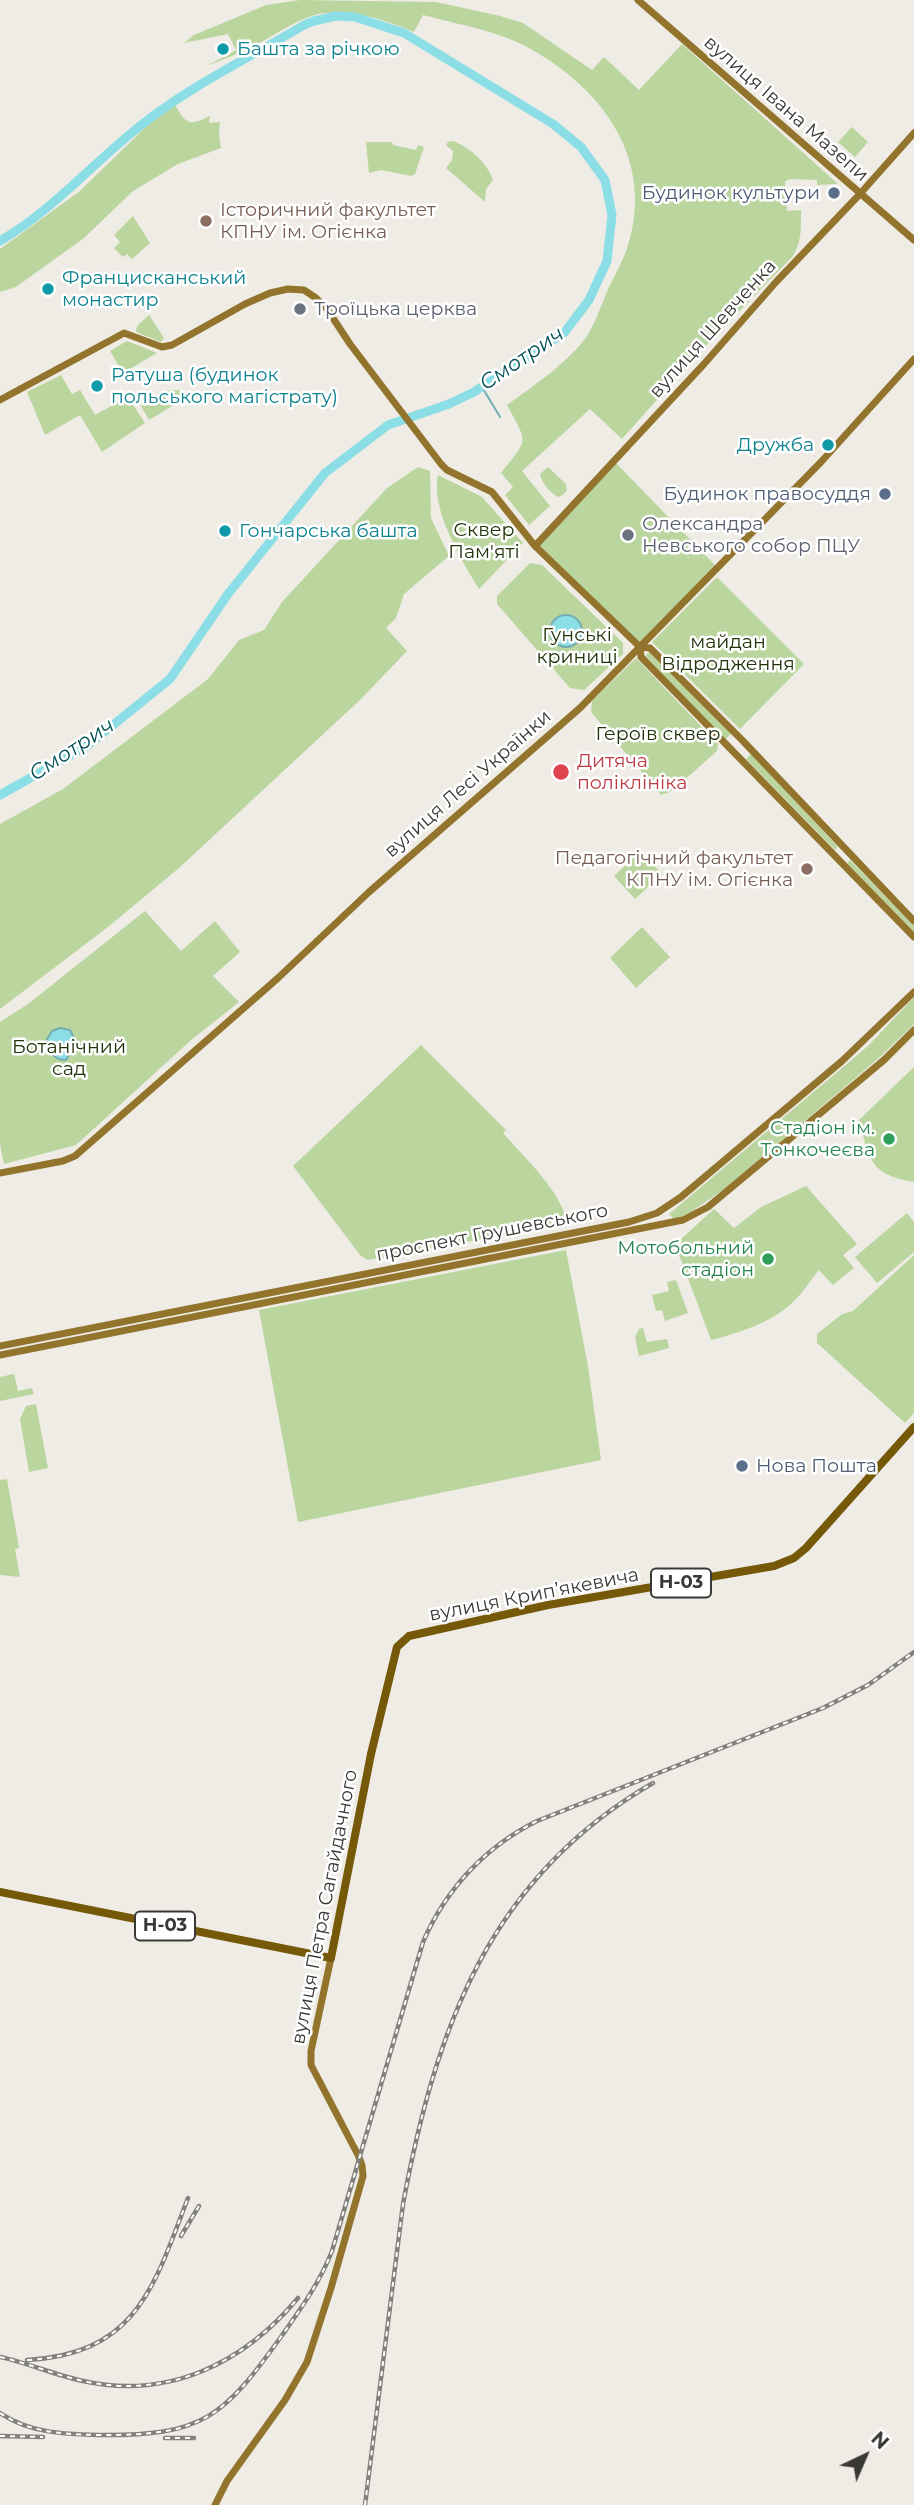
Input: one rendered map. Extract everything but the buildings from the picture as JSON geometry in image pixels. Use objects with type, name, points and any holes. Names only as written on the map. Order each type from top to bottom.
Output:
[{"type":"main road","name":"вулиця Івана Мазепи","points":[[638,0],[859,195],[914,240]]},
{"type":"main road","name":"вулиця Шевченка","points":[[535,546],[914,133]]},
{"type":"main road","points":[[0,400],[124,333],[162,347],[177,343],[270,293],[288,289],[304,290],[327,309],[357,353],[447,470],[492,492],[535,546],[640,647],[642,657],[650,666],[914,937]]},
{"type":"main road","name":"вулиця Лесі Українки","points":[[0,1173],[63,1161],[75,1156],[278,978],[397,867],[580,708],[821,462],[914,359]]},
{"type":"main road","points":[[640,647],[650,648],[914,921]]},
{"type":"main road","name":"проспект Грушевського","points":[[0,1346],[628,1222],[657,1213],[827,1074],[914,992]]},
{"type":"main road","name":"проспект Грушевського","points":[[0,1355],[682,1220],[708,1207],[884,1060],[914,1030]]},
{"type":"main road","name":"вулиця Крипʼякевича","points":[[397,1647],[409,1636],[548,1605],[774,1566],[794,1558],[914,1427]]},
{"type":"main road","name":"вулиця Петра Сагайдачного","points":[[215,2505],[227,2481],[285,2400],[307,2362],[363,2176],[358,2155],[311,2065],[311,2051],[371,1754],[397,1647]]},
{"type":"main road","name":"Н-03","points":[[0,1892],[331,1958]]},
{"type":"green space","points":[[300,0],[436,2],[500,16],[523,23],[592,70],[604,57],[639,90],[682,44],[838,184],[817,185],[817,180],[785,181],[787,211],[801,210],[801,228],[793,256],[696,356],[622,439],[590,409],[522,471],[550,506],[529,525],[505,495],[513,487],[501,473],[517,453],[522,440],[519,427],[507,405],[561,364],[587,336],[596,319],[627,249],[634,217],[634,186],[629,158],[617,131],[601,107],[580,85],[529,48],[490,32],[423,15],[414,32],[382,20],[337,12],[316,15],[298,22],[250,48],[207,66],[236,50],[228,34],[184,43],[194,35],[266,5]]},
{"type":"green space","points":[[174,103],[188,122],[197,122],[210,116],[209,123],[220,122],[221,148],[178,164],[133,191],[84,238],[16,287],[0,292],[0,249],[80,191],[159,114]]},
{"type":"green space","points":[[852,127],[868,142],[855,157],[838,142]]},
{"type":"green space","points":[[454,141],[478,157],[490,173],[493,180],[486,189],[485,202],[446,168],[452,160],[453,151],[446,145]]},
{"type":"green space","points":[[366,142],[392,142],[393,145],[416,150],[418,145],[424,147],[415,174],[411,176],[381,170],[369,173]]},
{"type":"green space","points":[[133,216],[150,243],[132,259],[127,254],[123,257],[114,248],[120,242],[114,235]]},
{"type":"green space","points":[[149,315],[164,338],[161,342],[136,332],[137,326]]},
{"type":"green space","points":[[127,341],[157,353],[123,373],[110,351]]},
{"type":"green space","points":[[61,375],[72,394],[80,390],[95,415],[128,397],[145,423],[102,452],[80,415],[45,435],[27,392]]},
{"type":"green space","points":[[179,390],[184,399],[149,420],[141,406],[162,391]]},
{"type":"green space","points":[[614,461],[717,567],[640,647],[535,546]]},
{"type":"green space","points":[[418,467],[430,471],[431,518],[449,556],[404,594],[396,618],[386,628],[407,651],[361,699],[179,868],[108,927],[0,1009],[0,824],[63,789],[208,679],[239,640],[264,630],[282,602],[387,488]]},
{"type":"green space","points":[[548,467],[566,484],[567,490],[563,495],[555,495],[542,481],[540,474]]},
{"type":"green space","name":"Сквер Пам'яті","points":[[438,475],[482,497],[523,543],[479,589],[456,550],[443,519],[437,489]]},
{"type":"green space","name":"Гунські криниці","points":[[530,563],[542,565],[623,643],[623,654],[584,690],[570,688],[497,604],[497,596]]},
{"type":"green space","name":"майдан Відродження","points":[[717,577],[804,664],[740,729],[652,642]]},
{"type":"green space","points":[[649,652],[732,733],[725,740],[645,656]]},
{"type":"green space","name":"Героїв сквер","points":[[636,658],[718,744],[717,751],[672,791],[661,795],[591,712],[592,701]]},
{"type":"green space","points":[[751,754],[838,847],[835,850],[746,759]]},
{"type":"green space","points":[[641,851],[662,874],[635,899],[614,876]]},
{"type":"green space","points":[[850,860],[914,926],[914,932],[847,863]]},
{"type":"green space","name":"Ботанічний сад","points":[[145,911],[181,951],[215,921],[240,952],[213,976],[239,1002],[190,1041],[76,1145],[4,1164],[0,1144],[0,1022],[28,1004]]},
{"type":"green space","points":[[642,927],[670,957],[636,988],[610,958]]},
{"type":"green space","points":[[914,997],[914,1024],[880,1057],[727,1187],[679,1218],[674,1219],[669,1214],[868,1046]]},
{"type":"green space","points":[[421,1045],[506,1130],[503,1133],[531,1163],[557,1198],[568,1223],[368,1260],[360,1255],[293,1166]]},
{"type":"green space","name":"Стадіон ім. Тонкочеєва","points":[[914,1067],[914,1182],[888,1175],[874,1163],[859,1120]]},
{"type":"green space","name":"Мотобольний стадіон","points":[[806,1186],[857,1244],[843,1255],[854,1268],[833,1285],[819,1270],[795,1300],[774,1317],[743,1331],[711,1340],[677,1249],[680,1240],[714,1209],[734,1228],[761,1207]]},
{"type":"green space","points":[[907,1213],[914,1222],[914,1252],[877,1283],[855,1257]]},
{"type":"green space","points":[[566,1250],[588,1366],[601,1460],[298,1522],[259,1310]]},
{"type":"green space","points":[[914,1255],[914,1413],[905,1423],[817,1343],[817,1334],[842,1314],[853,1311]]},
{"type":"green space","points":[[676,1280],[688,1313],[665,1321],[662,1310],[656,1311],[652,1295],[669,1291],[667,1282]]},
{"type":"green space","points":[[643,1328],[647,1342],[667,1339],[669,1348],[639,1356],[635,1337],[639,1329]]},
{"type":"green space","points":[[14,1374],[18,1391],[32,1388],[34,1394],[0,1401],[0,1377]]},
{"type":"green space","points":[[36,1404],[48,1468],[29,1472],[20,1419],[26,1406]]},
{"type":"green space","points":[[7,1479],[19,1548],[15,1549],[20,1577],[0,1575],[0,1480]]},
{"type":"water","points":[[566,615],[577,620],[582,631],[577,642],[566,647],[555,642],[550,631],[555,620]]},
{"type":"water","points":[[60,1028],[70,1030],[76,1042],[66,1060],[55,1057],[46,1041],[52,1031]]},
{"type":"waterway","name":"Смотрич","points":[[0,241],[37,215],[122,141],[179,98],[304,25],[336,16],[355,17],[404,33],[553,124],[581,147],[605,180],[612,215],[607,261],[589,300],[564,333],[474,392],[449,404],[388,425],[325,473],[228,594],[170,679],[87,746],[0,795]]},
{"type":"waterway","points":[[482,387],[500,417]]},
{"type":"railway","points":[[0,2413],[23,2425],[47,2431],[85,2435],[134,2434],[187,2426],[226,2403],[244,2385],[283,2334],[322,2273],[332,2251],[423,1942],[443,1904],[469,1871],[500,1843],[537,1821],[823,1708],[868,1685],[914,1652]]},
{"type":"railway","points":[[365,2505],[403,2204],[433,2077],[454,2018],[479,1962],[511,1911],[550,1864],[597,1821],[653,1783]]},
{"type":"railway","points":[[27,2360],[64,2355],[94,2345],[117,2329],[136,2310],[164,2260],[188,2198]]},
{"type":"railway","points":[[181,2236],[199,2206]]},
{"type":"railway","points":[[0,2357],[83,2381],[115,2386],[175,2380],[229,2358],[254,2341],[298,2298]]},
{"type":"railway","points":[[0,2436],[43,2437]]},
{"type":"railway","points":[[165,2438],[194,2438]]},
{"type":"place","name":"Башта за річкою","points":[[223,49]]},
{"type":"place","name":"Будинок культури","points":[[834,193]]},
{"type":"place","name":"Історичний факультет КПНУ ім. Огієнка","points":[[206,221]]},
{"type":"place","name":"Францисканський монастир","points":[[48,289]]},
{"type":"place","name":"Троїцька церква","points":[[300,309]]},
{"type":"place","name":"Ратуша (будинок польського магістрату)","points":[[97,386]]},
{"type":"place","name":"Дружба","points":[[828,445]]},
{"type":"place","name":"Будинок правосуддя","points":[[885,494]]},
{"type":"place","name":"Гончарська башта","points":[[225,531]]},
{"type":"place","name":"Олександра Невського собор ПЦУ","points":[[628,535]]},
{"type":"place","name":"Дитяча поліклініка","points":[[561,772]]},
{"type":"place","name":"Педагогічний факультет КПНУ ім. Огієнка","points":[[807,869]]},
{"type":"place","name":"Стадіон ім. Тонкочеєва","points":[[889,1139]]},
{"type":"place","name":"Мотобольний стадіон","points":[[768,1259]]},
{"type":"place","name":"Нова Пошта","points":[[742,1466]]}]
